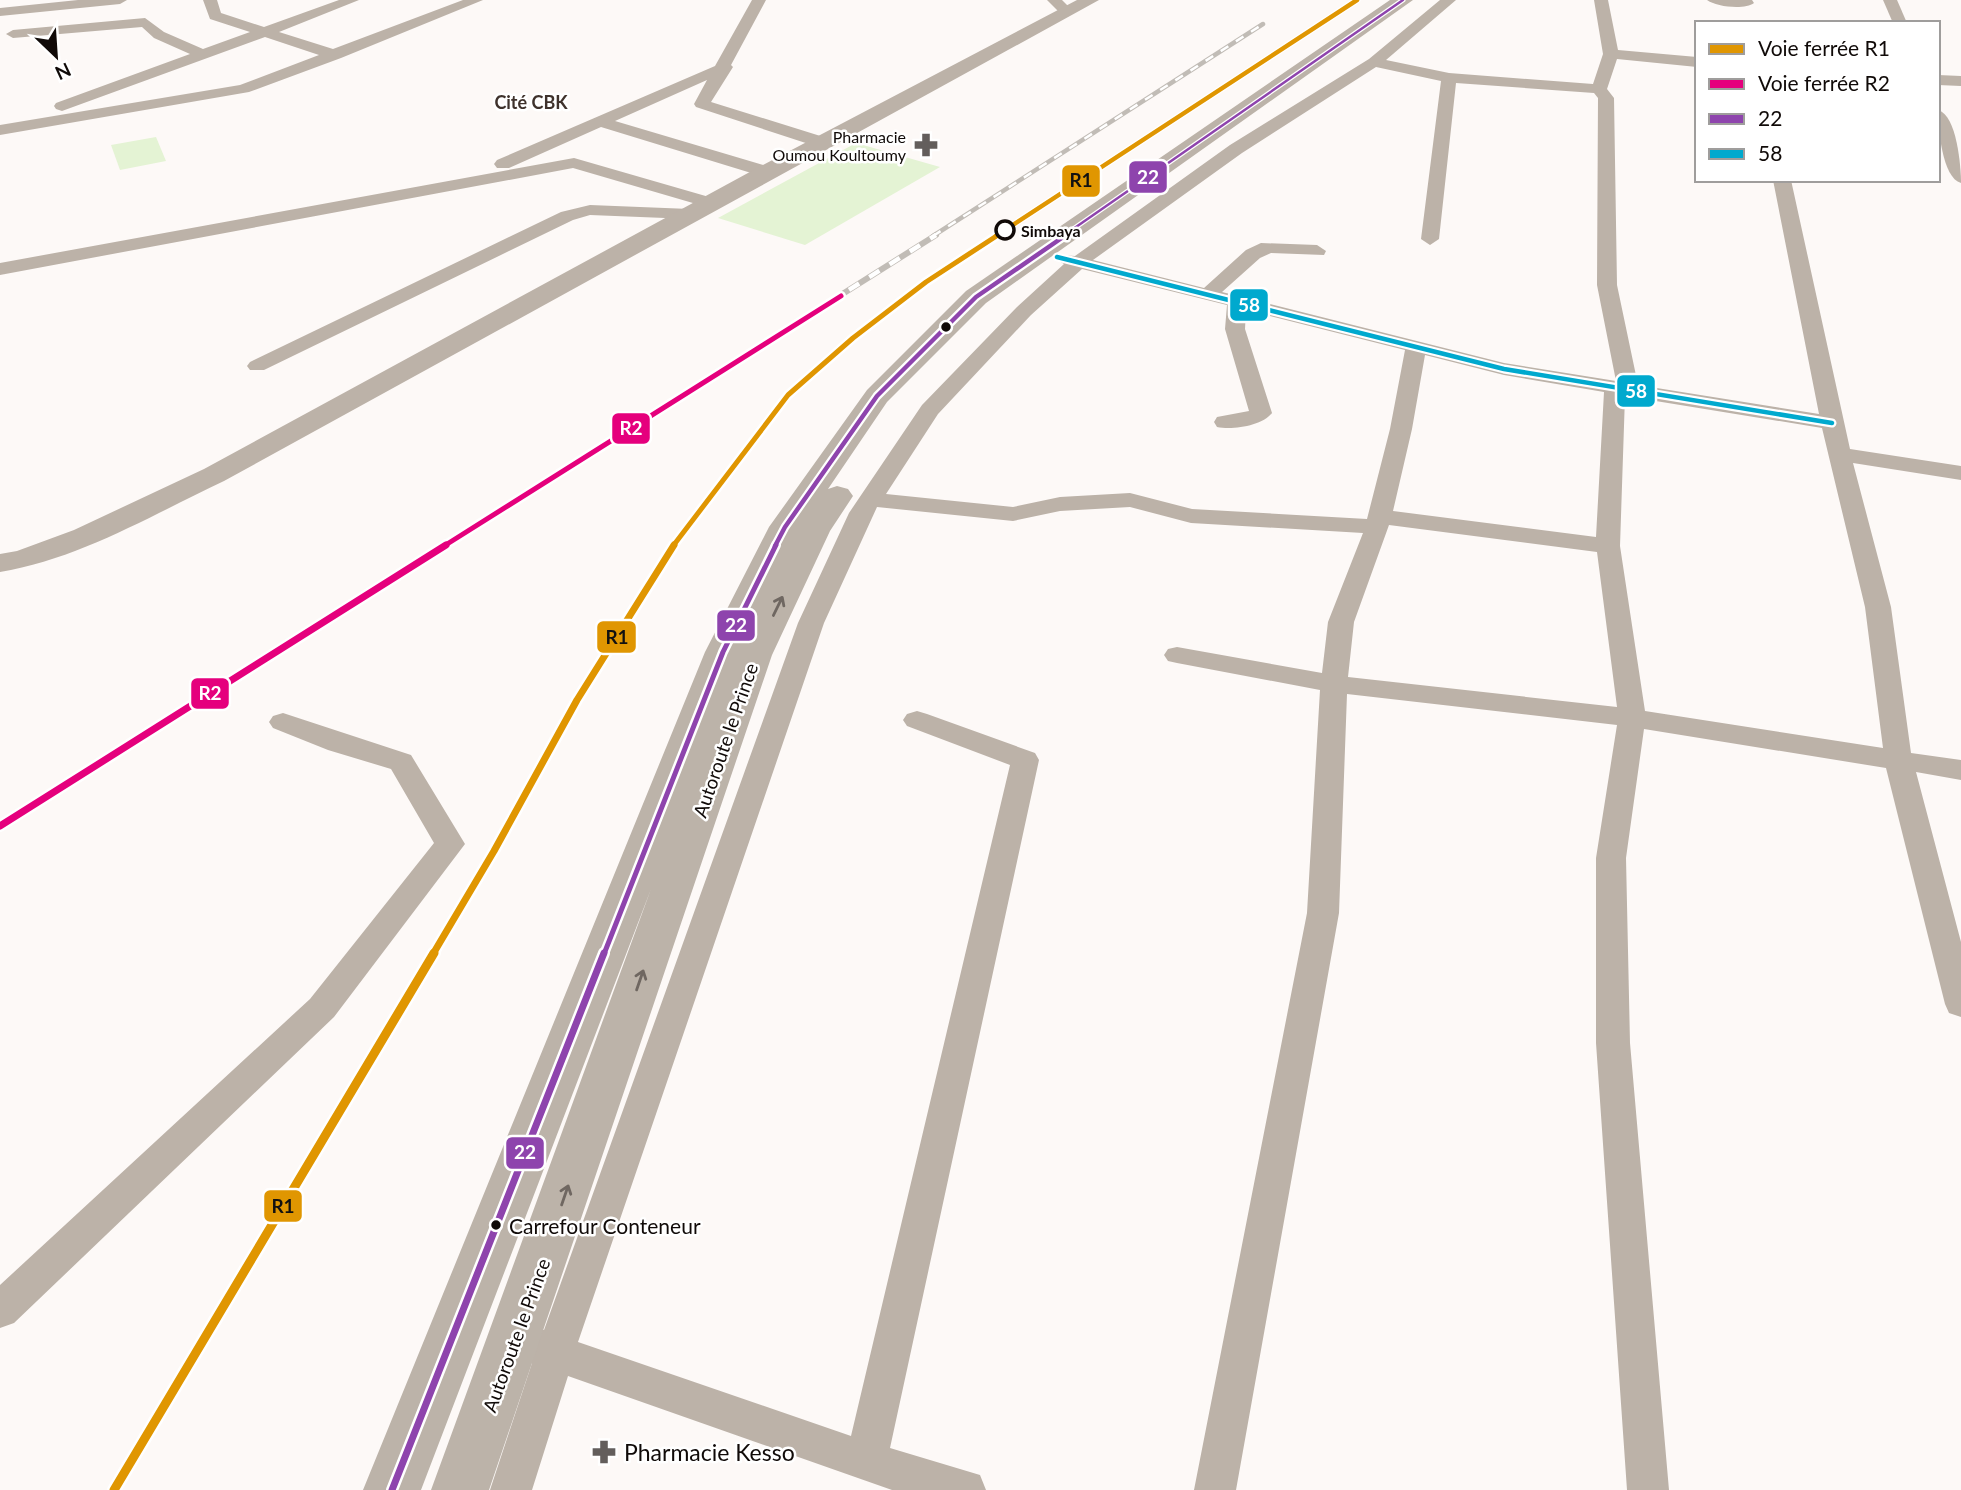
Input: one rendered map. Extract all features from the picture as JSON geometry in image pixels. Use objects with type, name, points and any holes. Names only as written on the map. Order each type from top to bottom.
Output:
[{"type":"main road","name":"Autoroute le Prince","points":[[392,1490],[723,652],[785,527],[877,396],[976,297],[1403,0]]},
{"type":"main road","name":"Autoroute le Prince","points":[[460,1490],[754,655],[814,531],[902,401],[997,303],[1068,260],[1426,0]]},
{"type":"street","points":[[0,12],[120,0]]},
{"type":"street","points":[[210,0],[215,16],[336,55]]},
{"type":"street","points":[[0,128],[352,0]]},
{"type":"street","points":[[0,128],[243,89],[476,0]]},
{"type":"street","points":[[702,104],[759,0]]},
{"type":"street","points":[[0,563],[24,559],[85,536],[214,475],[700,208],[824,143],[1061,6],[1090,0]]},
{"type":"street","points":[[1226,146],[1374,62],[1450,0]]},
{"type":"street","points":[[1599,89],[1611,54],[1601,0]]},
{"type":"street","points":[[1714,0],[1749,5]]},
{"type":"street","points":[[1890,0],[1899,21]]},
{"type":"street","points":[[13,34],[71,27],[145,23],[159,35],[204,55]]},
{"type":"street","points":[[1611,54],[1695,62]]},
{"type":"street","points":[[1374,62],[1449,78],[1599,89],[1606,98],[1607,285],[1621,389],[1608,546],[1632,718],[1611,858],[1613,1043],[1648,1490]]},
{"type":"street","points":[[443,188],[724,66]]},
{"type":"street","points":[[1430,239],[1449,78]]},
{"type":"street","points":[[1940,80],[1961,81]]},
{"type":"street","points":[[663,92],[824,143]]},
{"type":"street","points":[[1940,120],[1961,177]]},
{"type":"street","points":[[600,122],[767,172]]},
{"type":"street","points":[[535,150],[634,181],[700,208]]},
{"type":"street","points":[[0,269],[574,163]]},
{"type":"street","points":[[590,210],[634,181]]},
{"type":"street","points":[[1782,182],[1832,423],[1878,607],[1898,759],[1961,1004]]},
{"type":"street","points":[[257,366],[567,216],[590,210],[700,208]]},
{"type":"street","points":[[1208,295],[1253,254],[1268,247],[1317,251]]},
{"type":"street","points":[[511,1490],[555,1353],[811,623],[861,513],[930,410],[1024,311],[1068,260],[1504,369],[1832,423]]},
{"type":"street","points":[[1225,422],[1255,417],[1261,413],[1235,329],[1237,302]]},
{"type":"street","points":[[1215,1490],[1323,913],[1334,684],[1341,622],[1379,522],[1416,346]]},
{"type":"street","points":[[1841,454],[1961,473]]},
{"type":"street","points":[[870,499],[1013,514],[1060,504],[1130,500],[1191,516],[1379,522],[1608,546]]},
{"type":"street","points":[[1177,655],[1334,684],[1632,718],[1961,771]]},
{"type":"street","points":[[866,1462],[1025,760],[917,720]]},
{"type":"street","points":[[0,1310],[322,1008],[450,844],[401,762],[338,743],[283,722]]},
{"type":"street","points":[[515,1338],[866,1462],[965,1490]]},
{"type":"green space","points":[[156,137],[166,161],[120,170],[111,145]]},
{"type":"green space","points":[[856,143],[940,167],[805,245],[718,218]]},
{"type":"railway","points":[[996,236],[1357,0]]},
{"type":"railway","points":[[933,236],[1263,24]]},
{"type":"railway","points":[[443,546],[936,235]]},
{"type":"railway","points":[[673,546],[788,395],[853,338],[926,282],[998,235]]},
{"type":"railway","points":[[0,826],[446,545]]},
{"type":"railway","points":[[433,954],[494,851],[577,700],[674,545]]},
{"type":"railway","points":[[114,1490],[434,953]]},
{"type":"rail line","name":"R1","points":[[114,1490],[494,851],[577,700],[684,529],[788,395],[853,338],[926,282],[1357,0]]},
{"type":"rail line","name":"R2","points":[[0,826],[841,296]]},
{"type":"transit line","name":"22","points":[[392,1490],[723,652],[785,527],[877,396],[976,297],[1403,0]]},
{"type":"transit line","name":"58","points":[[1057,257],[1504,369],[1832,423]]},
{"type":"place","name":"Pharmacie Oumou Koultoumy","points":[[926,145]]},
{"type":"place","name":"Simbaya","points":[[1005,230]]},
{"type":"place","name":"Carrefour Conteneur","points":[[496,1225]]},
{"type":"place","name":"Pharmacie Kesso","points":[[604,1452]]},
{"type":"district","name":"Cité CBK","points":[[531,102]]}]
